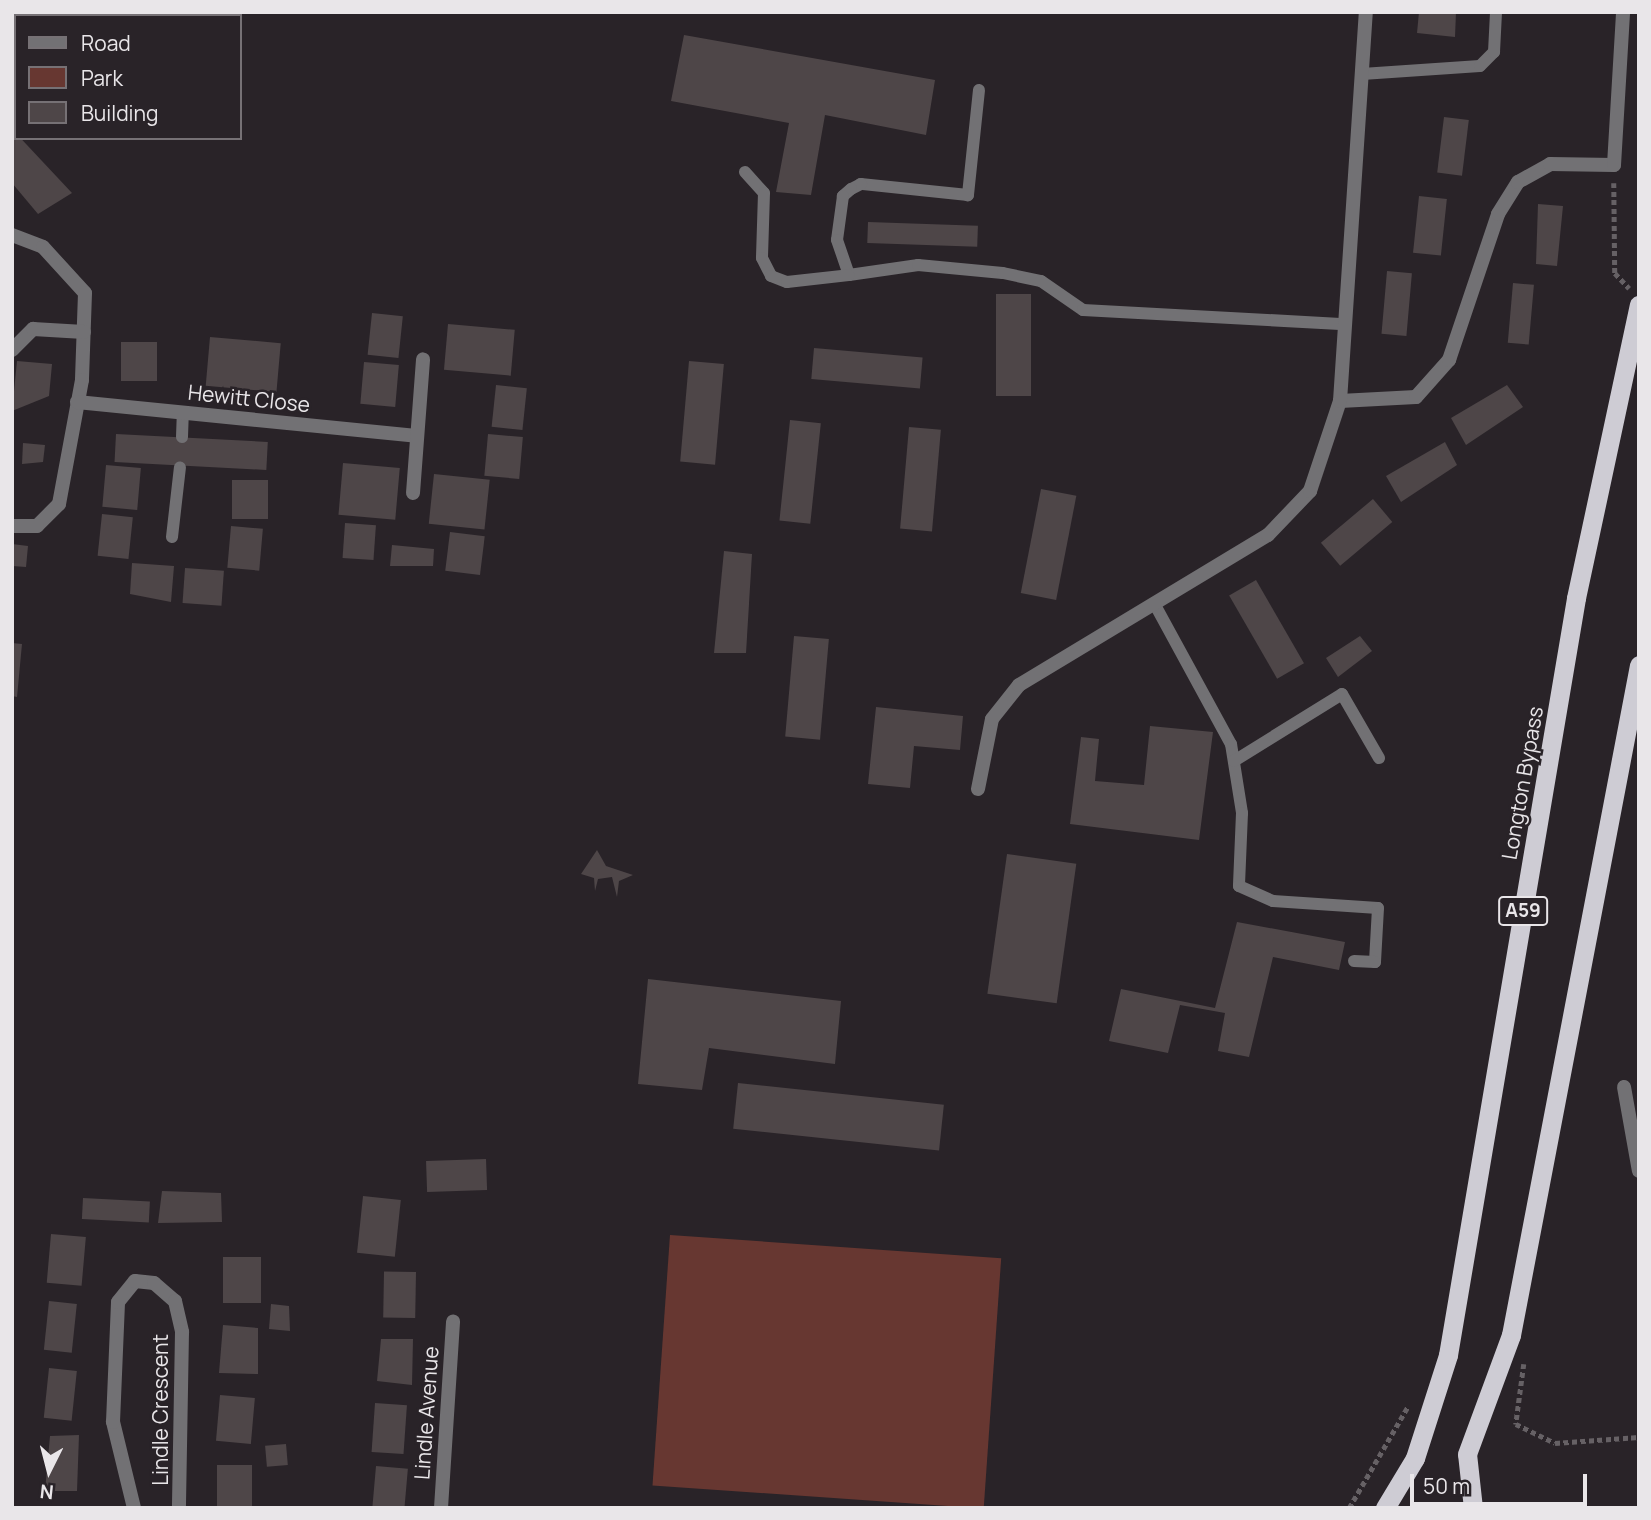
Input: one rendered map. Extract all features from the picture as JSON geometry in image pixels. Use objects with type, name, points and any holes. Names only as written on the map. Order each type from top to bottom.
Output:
[{"type":"highway","name":"Longton Bypass","points":[[1385,1508],[1419,1447],[1448,1354],[1576,598],[1639,305]]},
{"type":"highway","points":[[1473,1508],[1467,1454],[1511,1335],[1639,665]]},
{"type":"street","points":[[978,789],[992,719],[1019,685],[1268,535],[1310,491],[1340,401],[1366,12]]},
{"type":"street","points":[[1340,401],[1416,397],[1449,360],[1498,214],[1518,182],[1550,164],[1614,165],[1623,12]]},
{"type":"street","points":[[12,235],[43,247],[85,293],[78,402],[59,503],[37,526],[12,526]]},
{"type":"street","points":[[12,349],[33,329],[84,332]]},
{"type":"street","points":[[413,494],[423,359]]},
{"type":"street","name":"Hewitt Close","points":[[78,402],[416,436]]},
{"type":"street","points":[[1623,1087],[1639,1171]]},
{"type":"street","name":"Lindle Crescent","points":[[134,1508],[113,1422],[118,1302],[135,1281],[154,1283],[176,1301],[182,1332],[179,1508]]},
{"type":"street","name":"Lindle Avenue","points":[[441,1508],[453,1321]]},
{"type":"lane","points":[[1362,74],[1480,66],[1494,52],[1496,12]]},
{"type":"lane","points":[[849,275],[837,240],[843,196],[851,188],[861,184],[968,195],[979,90]]},
{"type":"lane","points":[[745,172],[764,193],[762,258],[771,276],[787,282],[918,265],[1003,273],[1041,281],[1083,310],[1345,324]]},
{"type":"lane","points":[[181,437],[183,412]]},
{"type":"lane","points":[[172,537],[180,467]]},
{"type":"lane","points":[[1154,603],[1231,744],[1242,813],[1238,886],[1273,901],[1378,908],[1375,962],[1354,961]]},
{"type":"lane","points":[[1234,761],[1342,694],[1379,758]]},
{"type":"path","points":[[1614,165],[1615,273],[1639,298]]},
{"type":"path","points":[[1349,1508],[1413,1396]]},
{"type":"path","points":[[1517,1402],[1516,1424],[1555,1443],[1639,1437]]},
{"type":"green space","points":[[670,1235],[1001,1258],[984,1508],[652,1485]]},
{"type":"building","points":[[1419,12],[1456,12],[1455,37],[1417,33]]},
{"type":"building","points":[[684,35],[935,80],[926,135],[825,115],[811,195],[776,192],[789,123],[671,101]]},
{"type":"building","points":[[1444,117],[1469,120],[1462,176],[1437,173]]},
{"type":"building","points":[[12,129],[14,140],[22,140],[72,193],[38,214],[12,183]]},
{"type":"building","points":[[1419,196],[1447,199],[1441,256],[1413,253]]},
{"type":"building","points":[[1538,204],[1563,206],[1557,266],[1536,264]]},
{"type":"building","points":[[868,222],[978,226],[977,247],[867,243]]},
{"type":"building","points":[[1387,271],[1412,273],[1406,336],[1382,334]]},
{"type":"building","points":[[1513,283],[1534,285],[1529,345],[1508,343]]},
{"type":"building","points":[[996,294],[1031,294],[1031,396],[996,396]]},
{"type":"building","points":[[372,313],[403,316],[398,358],[368,355]]},
{"type":"building","points":[[448,324],[515,330],[511,376],[444,370]]},
{"type":"building","points":[[210,337],[281,343],[276,392],[206,386]]},
{"type":"building","points":[[121,342],[157,342],[157,381],[121,381]]},
{"type":"building","points":[[814,348],[923,357],[920,388],[811,379]]},
{"type":"building","points":[[17,361],[52,364],[49,396],[12,411]]},
{"type":"building","points":[[689,361],[724,364],[715,465],[680,462]]},
{"type":"building","points":[[364,362],[399,365],[395,407],[360,404]]},
{"type":"building","points":[[496,385],[527,388],[522,430],[492,427]]},
{"type":"building","points":[[1507,385],[1523,407],[1466,445],[1451,418]]},
{"type":"building","points":[[790,420],[821,423],[810,524],[779,520]]},
{"type":"building","points":[[909,427],[941,430],[932,531],[900,529]]},
{"type":"building","points":[[116,434],[268,442],[266,470],[115,462]]},
{"type":"building","points":[[488,434],[523,437],[519,479],[484,476]]},
{"type":"building","points":[[1445,442],[1457,465],[1401,502],[1386,476]]},
{"type":"building","points":[[23,443],[45,445],[43,462],[22,464]]},
{"type":"building","points":[[343,463],[400,468],[395,520],[338,515]]},
{"type":"building","points":[[106,465],[141,468],[137,510],[102,507]]},
{"type":"building","points":[[434,474],[490,480],[484,530],[429,524]]},
{"type":"building","points":[[232,480],[268,480],[268,519],[232,519]]},
{"type":"building","points":[[1041,489],[1076,496],[1056,600],[1021,593]]},
{"type":"building","points":[[1373,499],[1392,522],[1340,566],[1321,543]]},
{"type":"building","points":[[102,514],[133,517],[128,559],[98,556]]},
{"type":"building","points":[[345,523],[376,525],[373,560],[343,558]]},
{"type":"building","points":[[231,526],[263,529],[259,571],[227,568]]},
{"type":"building","points":[[450,532],[485,536],[480,575],[445,571]]},
{"type":"building","points":[[12,544],[28,546],[26,567],[12,566]]},
{"type":"building","points":[[392,545],[434,549],[433,566],[390,566]]},
{"type":"building","points":[[724,551],[752,554],[746,653],[714,653]]},
{"type":"building","points":[[132,563],[174,566],[171,602],[130,594]]},
{"type":"building","points":[[185,568],[224,571],[221,606],[183,603]]},
{"type":"building","points":[[1256,580],[1304,663],[1277,679],[1229,596]]},
{"type":"building","points":[[794,636],[829,639],[820,740],[785,737]]},
{"type":"building","points":[[1360,636],[1372,651],[1338,677],[1326,658]]},
{"type":"building","points":[[12,643],[22,644],[17,697],[12,696]]},
{"type":"building","points":[[876,707],[963,716],[960,750],[914,746],[910,788],[868,784]]},
{"type":"building","points":[[1150,726],[1213,732],[1199,840],[1070,824],[1081,737],[1099,739],[1095,781],[1144,785]]},
{"type":"building","points":[[597,850],[606,866],[633,875],[619,881],[617,897],[612,877],[598,879],[595,891],[594,878],[581,874]]},
{"type":"building","points":[[1007,854],[1076,864],[1057,1003],[987,994]]},
{"type":"building","points":[[1237,922],[1345,942],[1339,970],[1273,957],[1249,1057],[1218,1051],[1225,1013],[1180,1005],[1168,1053],[1109,1041],[1121,989],[1215,1008]]},
{"type":"building","points":[[648,979],[841,1001],[835,1064],[709,1048],[702,1090],[638,1084]]},
{"type":"building","points":[[738,1083],[944,1105],[939,1150],[733,1129]]},
{"type":"building","points":[[486,1159],[487,1190],[427,1192],[426,1161]]},
{"type":"building","points":[[162,1191],[221,1193],[222,1222],[158,1223]]},
{"type":"building","points":[[363,1196],[401,1200],[395,1257],[357,1253]]},
{"type":"building","points":[[83,1198],[150,1202],[149,1222],[82,1219]]},
{"type":"building","points":[[51,1234],[86,1237],[82,1286],[47,1283]]},
{"type":"building","points":[[223,1257],[261,1257],[261,1303],[223,1303]]},
{"type":"building","points":[[384,1271],[416,1272],[415,1318],[383,1317]]},
{"type":"building","points":[[49,1301],[77,1304],[72,1353],[44,1350]]},
{"type":"building","points":[[271,1304],[289,1306],[290,1331],[269,1329]]},
{"type":"building","points":[[223,1325],[258,1328],[258,1374],[219,1373]]},
{"type":"building","points":[[381,1339],[413,1339],[412,1385],[377,1381]]},
{"type":"building","points":[[49,1368],[77,1371],[72,1421],[44,1418]]},
{"type":"building","points":[[220,1395],[255,1398],[251,1444],[216,1441]]},
{"type":"building","points":[[375,1403],[407,1405],[404,1454],[372,1452]]},
{"type":"building","points":[[79,1435],[77,1491],[45,1491],[50,1436]]},
{"type":"building","points":[[286,1444],[288,1465],[267,1467],[265,1446]]},
{"type":"building","points":[[217,1465],[252,1465],[252,1508],[217,1508]]},
{"type":"building","points":[[376,1466],[408,1469],[404,1508],[372,1508]]}]
